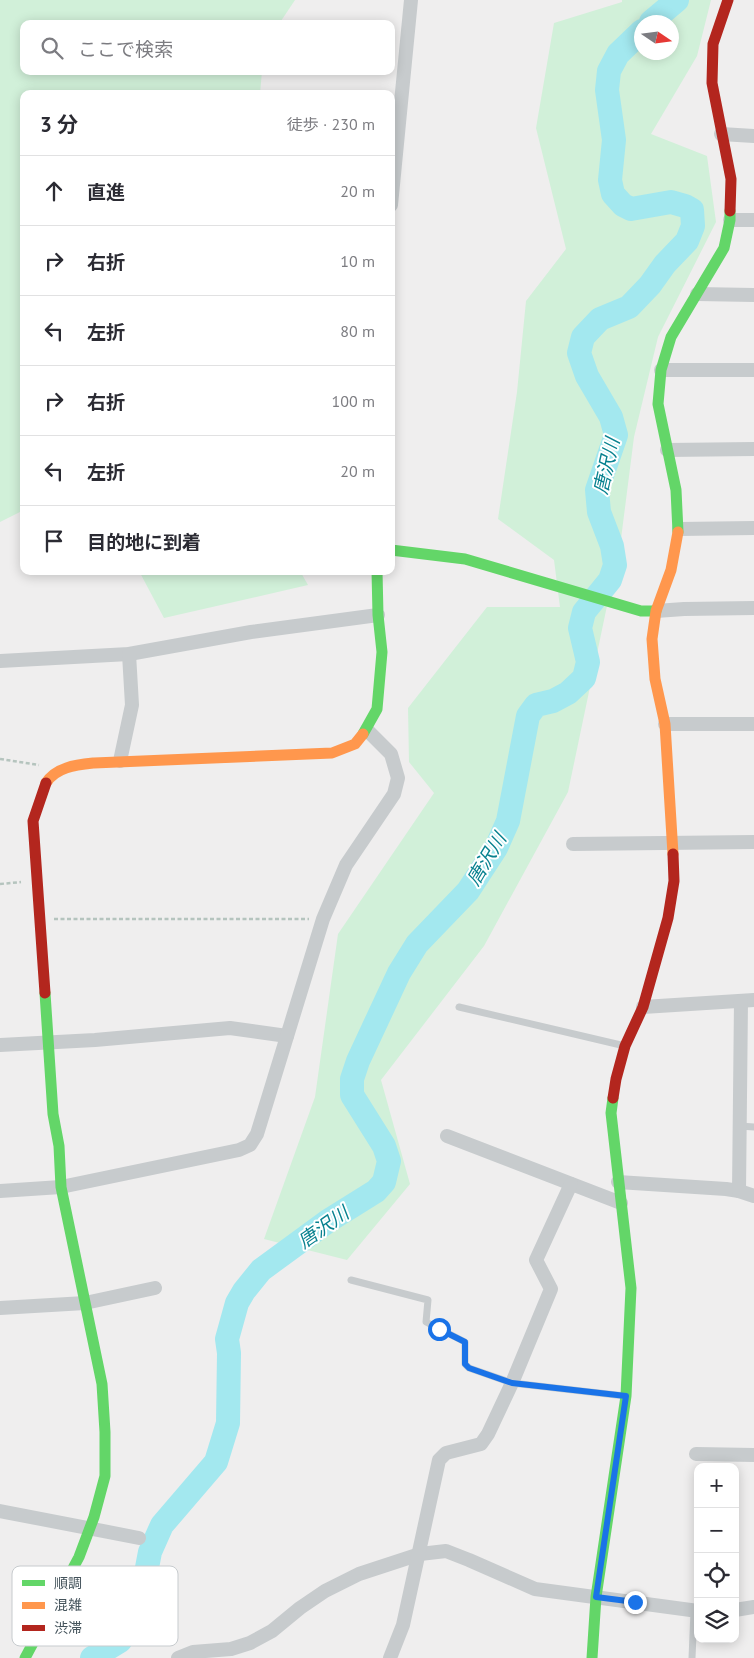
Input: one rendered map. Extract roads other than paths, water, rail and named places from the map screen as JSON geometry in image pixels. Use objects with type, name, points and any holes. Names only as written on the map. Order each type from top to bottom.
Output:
[{"type":"street","points":[[395,164],[411,0]]},
{"type":"street","points":[[592,1658],[596,1597],[626,1396],[631,1288],[611,1113],[616,1079],[625,1046],[644,1007],[668,918],[674,881],[674,842],[665,724],[655,679],[652,639],[656,612],[671,570],[679,529],[676,490],[658,404],[661,370],[671,337],[724,248],[730,220],[731,179],[712,84],[713,44],[728,0]]},
{"type":"street","points":[[721,134],[754,136]]},
{"type":"street","points":[[730,220],[754,220]]},
{"type":"street","points":[[696,294],[754,295]]},
{"type":"street","points":[[661,370],[754,370]]},
{"type":"street","points":[[668,450],[754,449]]},
{"type":"street","points":[[679,529],[754,528]]},
{"type":"street","points":[[395,550],[465,559],[641,611],[656,612],[684,608],[754,608]]},
{"type":"street","points":[[73,1566],[90,1529],[104,1476],[105,1432],[102,1384],[61,1186],[59,1146],[53,1114],[34,821],[38,799],[51,776],[63,769],[95,763],[332,753],[355,744],[367,730],[377,709],[382,652],[378,615],[377,575]]},
{"type":"street","points":[[0,661],[129,654],[251,632],[378,615]]},
{"type":"street","points":[[120,761],[132,705],[129,654]]},
{"type":"street","points":[[665,724],[754,724]]},
{"type":"street","points":[[0,1191],[61,1186],[239,1150],[250,1145],[257,1134],[323,919],[346,865],[394,794],[398,778],[391,754],[367,730]]},
{"type":"street","points":[[573,844],[754,842]]},
{"type":"street","points":[[644,1007],[748,1001],[747,1126],[739,1191]]},
{"type":"street","points":[[0,1045],[95,1040],[230,1028],[287,1036]]},
{"type":"street","points":[[446,1136],[621,1203]]},
{"type":"street","points":[[618,1182],[739,1191],[754,1196]]},
{"type":"street","points":[[390,1658],[403,1625],[439,1460],[446,1453],[481,1444],[488,1434],[512,1383],[550,1288],[536,1260],[570,1184]]},
{"type":"street","points":[[0,1308],[85,1302],[155,1288]]},
{"type":"street","points":[[696,1454],[754,1455]]},
{"type":"street","points":[[0,1511],[139,1538]]},
{"type":"street","points":[[178,1658],[194,1652],[231,1649],[250,1643],[272,1631],[325,1591],[360,1574],[420,1554],[446,1551],[535,1589],[694,1611]]},
{"type":"street","points":[[739,1609],[754,1607]]},
{"type":"street","points":[[25,1658],[31,1646]]},
{"type":"lane","points":[[459,1007],[625,1046]]},
{"type":"lane","points":[[351,1280],[428,1300],[426,1322],[465,1342],[465,1364],[469,1368],[512,1383],[626,1396]]},
{"type":"lane","points":[[692,1658],[694,1634]]},
{"type":"waterway","name":"唐沢川","points":[[659,15],[677,0]]},
{"type":"waterway","name":"唐沢川","points":[[147,1566],[150,1552],[162,1525],[216,1462],[228,1423],[229,1353],[227,1339],[237,1303],[244,1291],[261,1270],[328,1221],[376,1191],[384,1182],[389,1161],[384,1146],[352,1095],[352,1079],[358,1061],[399,973],[417,944],[468,891],[496,848],[508,821],[528,716],[536,705],[553,701],[568,693],[584,678],[588,662],[580,628],[584,612],[610,580],[615,565],[612,546],[599,512],[597,490],[616,435],[611,417],[587,376],[579,353],[583,337],[600,319],[629,307],[687,241],[693,226],[692,210],[685,206],[671,202],[631,209],[623,205],[613,194],[610,180],[614,140],[607,90],[609,71],[618,54],[634,39]]},
{"type":"waterway","name":"唐沢川","points":[[92,1658],[112,1646]]}]
